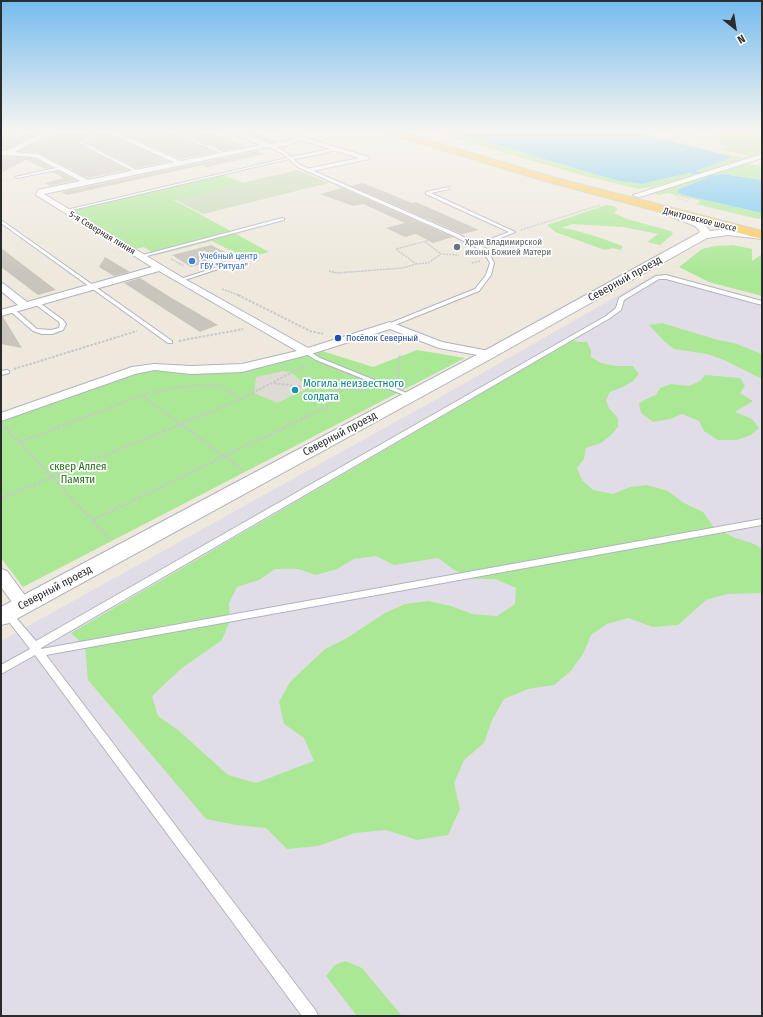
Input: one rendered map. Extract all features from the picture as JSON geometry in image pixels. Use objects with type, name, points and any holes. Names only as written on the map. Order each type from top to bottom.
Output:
[{"type":"highway","name":"Дмитровское шоссе","points":[[544,177],[762,235]]},
{"type":"highway","name":"Дмитровское шоссе","points":[[572,177],[762,227]]},
{"type":"street","points":[[79,177],[87,182]]},
{"type":"street","name":"5-я Северная линия","points":[[110,177],[41,192],[40,195],[180,280],[306,352]]},
{"type":"street","points":[[637,195],[694,177]]},
{"type":"street","points":[[672,212],[699,224],[705,231],[704,235],[728,232],[762,235]]},
{"type":"street","name":"Северный проезд","points":[[10,612],[404,393],[489,354],[704,235]]},
{"type":"street","points":[[1,313],[160,268]]},
{"type":"street","points":[[1,286],[25,306]]},
{"type":"street","points":[[1,417],[132,371],[154,367],[191,370],[242,368],[306,352],[390,325],[439,345],[489,354]]},
{"type":"street","points":[[1,575],[10,612]]},
{"type":"lane","points":[[64,210],[205,177]]},
{"type":"lane","points":[[325,177],[479,245],[486,250],[492,263],[488,275],[477,290],[390,325]]},
{"type":"lane","points":[[448,188],[427,193],[513,232]]},
{"type":"lane","points":[[141,256],[282,219]]},
{"type":"lane","points":[[1,221],[170,342]]},
{"type":"lane","points":[[479,245],[513,232]]},
{"type":"lane","points":[[187,244],[196,249]]},
{"type":"lane","points":[[180,280],[225,266],[214,260]]},
{"type":"lane","points":[[1,670],[608,317],[619,309],[621,299],[658,277],[666,277],[762,303]]},
{"type":"lane","points":[[12,310],[35,330],[52,332],[61,329],[63,324],[61,321],[37,303]]},
{"type":"lane","points":[[306,352],[318,359],[404,393]]},
{"type":"lane","points":[[36,650],[762,522]]},
{"type":"lane","points":[[10,612],[36,650],[311,1016]]},
{"type":"path","points":[[676,198],[686,201]]},
{"type":"path","points":[[513,232],[602,204]]},
{"type":"path","points":[[416,264],[396,249],[454,234]]},
{"type":"path","points":[[424,241],[441,254],[459,255]]},
{"type":"path","points":[[329,271],[337,273],[398,269],[428,262],[441,254]]},
{"type":"path","points":[[219,288],[240,296],[310,331],[324,334]]},
{"type":"path","points":[[170,342],[262,326]]},
{"type":"path","points":[[4,372],[149,327]]},
{"type":"path","points":[[400,354],[404,393]]},
{"type":"path","points":[[1,498],[240,399],[318,359]]},
{"type":"path","points":[[274,382],[310,388],[339,388],[371,391]]},
{"type":"path","points":[[20,442],[142,396],[172,388],[196,385],[220,386],[240,399]]},
{"type":"path","points":[[92,520],[328,406],[339,388]]},
{"type":"path","points":[[142,396],[248,474]]},
{"type":"path","points":[[1,422],[114,543]]},
{"type":"shaded area","points":[[654,275],[667,275],[762,301],[762,1016],[1,1016],[1,641],[444,395]]},
{"type":"shaded area","points":[[283,371],[292,373],[309,388],[277,403],[254,393],[256,377]]},
{"type":"green space","points":[[213,177],[230,177],[243,183],[174,200],[269,252],[245,258],[212,241],[156,255],[144,247],[136,249],[72,210]]},
{"type":"green space","points":[[265,177],[315,177],[329,183],[203,214],[174,199]]},
{"type":"green space","points":[[591,177],[611,177],[642,184],[670,177],[684,177],[653,187],[638,189]]},
{"type":"green space","points":[[697,177],[707,177],[679,189],[677,192],[683,195],[762,213],[762,218],[758,219],[696,204],[701,201],[669,193],[658,195],[655,193],[657,190]]},
{"type":"green space","points":[[745,177],[762,177],[762,180]]},
{"type":"green space","points":[[606,205],[614,206],[618,209],[614,213],[627,219],[671,231],[673,234],[660,245],[647,242],[658,234],[623,227],[573,224],[561,228],[595,236],[623,247],[620,250],[613,248],[605,250],[555,232],[547,225]]},
{"type":"green space","points":[[733,245],[752,249],[752,261],[762,254],[762,296],[709,282],[679,267],[702,249],[715,246]]},
{"type":"green space","points":[[662,323],[718,340],[734,343],[762,354],[762,379],[724,360],[707,354],[674,349],[649,325]]},
{"type":"green space","points":[[573,340],[587,342],[591,350],[591,357],[601,363],[616,366],[633,366],[639,374],[633,381],[610,392],[606,400],[609,408],[618,418],[618,427],[601,443],[586,448],[584,459],[577,468],[582,480],[593,490],[613,494],[630,487],[647,485],[668,491],[684,503],[703,512],[713,526],[733,537],[754,544],[762,549],[762,593],[727,594],[706,600],[678,625],[653,627],[628,618],[607,624],[591,635],[584,652],[571,671],[554,685],[528,689],[504,699],[492,720],[484,743],[464,760],[454,783],[460,809],[448,835],[417,840],[386,830],[355,833],[318,846],[287,849],[266,828],[236,825],[206,819],[88,680],[85,646],[71,633]],"holes":[[[376,556],[394,565],[438,558],[453,569],[471,579],[495,579],[516,588],[515,604],[497,616],[472,614],[451,606],[428,601],[405,604],[385,613],[347,638],[325,649],[290,682],[279,702],[284,724],[304,738],[314,761],[256,783],[228,775],[178,730],[158,716],[152,696],[182,668],[222,640],[230,620],[229,603],[237,587],[259,580],[275,569],[298,569],[316,575],[337,569],[354,559]]]},
{"type":"green space","name":"сквер Аллея Памяти","points":[[417,350],[465,358],[23,587],[1,558],[1,420],[130,374],[155,370],[244,371],[322,351],[373,367]]},
{"type":"green space","points":[[705,375],[740,378],[745,386],[740,393],[753,401],[735,412],[752,419],[759,428],[751,435],[737,440],[718,440],[704,431],[699,421],[682,414],[670,419],[653,422],[641,413],[639,404],[656,395],[660,388],[671,384],[689,386],[700,381]]},
{"type":"green space","points":[[345,961],[362,968],[402,1016],[357,1016],[326,976],[335,965]]},
{"type":"water","points":[[608,177],[670,177],[642,184]]},
{"type":"water","points":[[707,177],[745,177],[762,180],[762,213],[683,195],[677,192],[679,189]]},
{"type":"building","points":[[63,177],[71,177],[76,180],[50,186],[44,183],[64,178]]},
{"type":"building","points":[[131,177],[147,177],[67,195],[61,192]]},
{"type":"building","points":[[363,183],[412,203],[416,202],[479,230],[462,234],[351,186]]},
{"type":"building","points":[[342,188],[453,237],[433,243],[416,234],[405,237],[386,228],[405,223],[363,204],[353,206],[320,194]]},
{"type":"building","points":[[211,245],[231,255],[218,259],[212,258],[210,261],[191,267],[172,255]]},
{"type":"building","points":[[1,248],[56,290],[38,295],[1,267]]},
{"type":"building","points":[[105,257],[130,272],[114,276],[99,267]]},
{"type":"building","points":[[140,278],[218,325],[200,332],[124,283]]},
{"type":"building","points":[[1,317],[3,317],[22,348],[1,344]]},
{"type":"place","name":"Храм Владимирской иконы Божией Матери","points":[[457,247]]},
{"type":"place","name":"Учебный центр ГБУ \"Ритуал\"","points":[[192,261]]},
{"type":"place","name":"Посёлок Северный","points":[[338,338]]},
{"type":"place","name":"Могила неизвестного солдата","points":[[295,390]]}]
